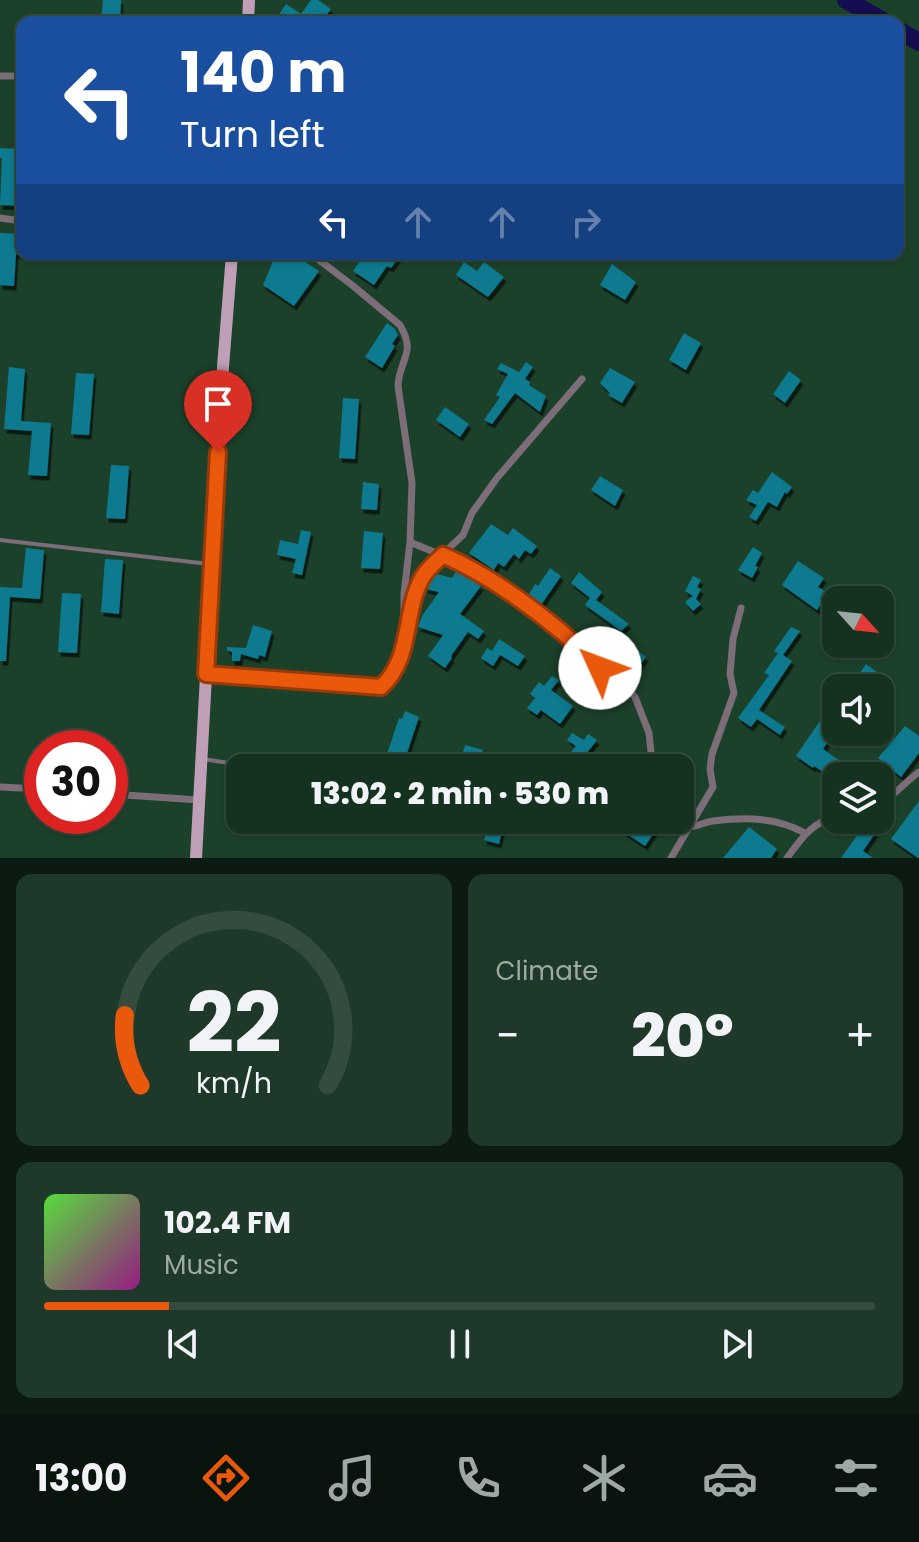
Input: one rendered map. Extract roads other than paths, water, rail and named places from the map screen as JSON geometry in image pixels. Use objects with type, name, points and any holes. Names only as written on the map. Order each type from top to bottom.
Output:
[{"type":"main road","points":[[196,858],[232,260]]},
{"type":"street","points":[[319,260],[400,325],[405,334],[408,352],[399,374],[398,386],[412,483],[404,594],[404,614],[410,623]]},
{"type":"street","points":[[206,674],[381,687],[392,677],[400,657],[422,577],[463,535],[472,513],[497,478],[582,379]]},
{"type":"street","points":[[410,542],[465,565],[520,599],[567,637],[591,663],[621,681],[635,697],[649,733],[651,754]]},
{"type":"street","points":[[694,820],[713,787],[710,769],[712,754],[734,693],[730,674],[733,639],[741,608]]},
{"type":"street","points":[[894,796],[919,772]]},
{"type":"street","points":[[0,787],[24,788]]},
{"type":"street","points":[[128,795],[199,800]]},
{"type":"street","points":[[694,825],[736,818],[756,819],[783,823],[805,833]]},
{"type":"street","points":[[787,858],[805,833],[822,822]]},
{"type":"street","points":[[671,858],[686,834]]},
{"type":"lane","points":[[0,540],[212,564]]},
{"type":"lane","points":[[201,759],[226,763]]},
{"type":"waterway","points":[[846,0],[874,16]]},
{"type":"waterway","points":[[904,33],[919,42]]}]
